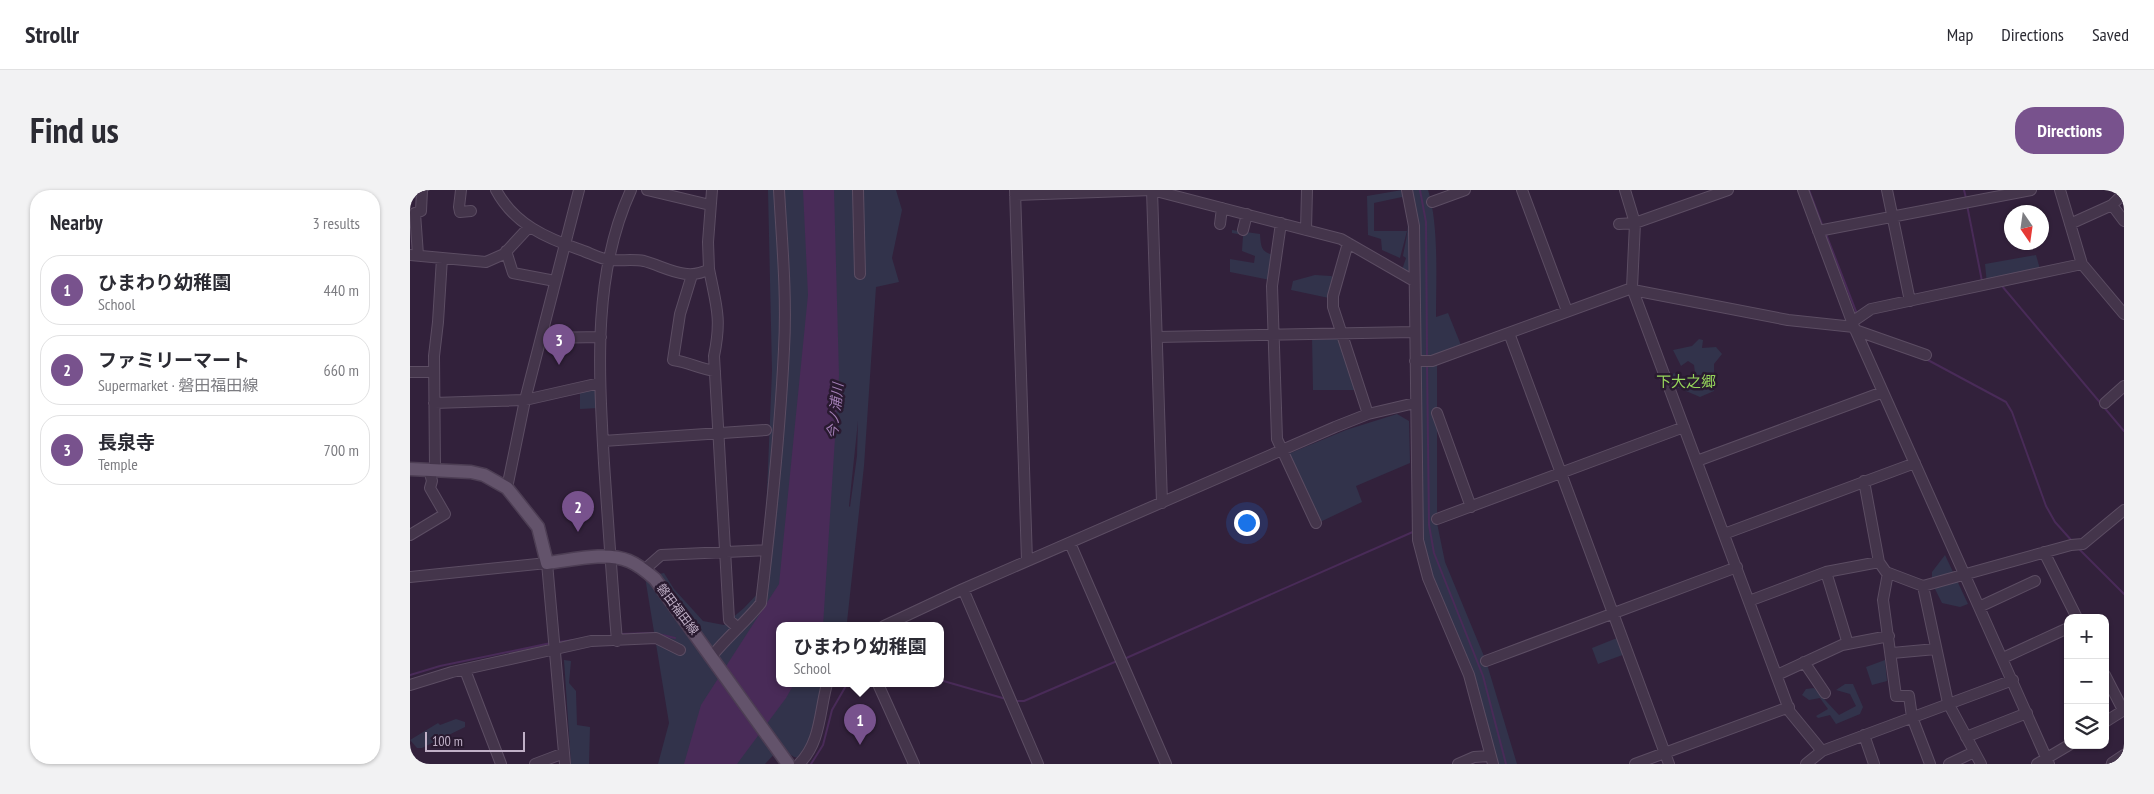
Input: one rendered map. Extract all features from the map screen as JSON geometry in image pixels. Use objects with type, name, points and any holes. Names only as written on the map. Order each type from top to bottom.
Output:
[{"type":"main road","points":[[410,469],[432,469],[484,475],[507,488],[538,527],[547,562]]},
{"type":"main road","name":"磐田福田線","points":[[547,562],[610,558],[628,560],[655,579],[788,764]]},
{"type":"street","points":[[422,190],[421,211],[415,213],[414,255],[478,262],[496,258],[506,251],[529,227]]},
{"type":"street","points":[[460,190],[460,212],[471,211]]},
{"type":"street","points":[[496,190],[506,207],[529,227],[564,244],[608,260],[644,261],[658,268],[692,275],[709,269]]},
{"type":"street","points":[[507,488],[525,400],[579,190]]},
{"type":"street","points":[[617,641],[603,441],[600,383],[601,338],[608,260],[618,219],[631,190]]},
{"type":"street","points":[[647,190],[710,205]]},
{"type":"street","points":[[712,190],[709,269],[718,304],[719,325],[714,356],[729,620],[738,628]]},
{"type":"street","points":[[712,656],[761,603],[784,349],[784,276],[779,190]]},
{"type":"street","points":[[858,190],[860,274]]},
{"type":"street","points":[[1027,562],[1015,193],[1152,190],[1348,242],[1414,281]]},
{"type":"street","points":[[1152,190],[1162,502]]},
{"type":"street","points":[[1306,230],[1307,190],[1316,190]]},
{"type":"street","points":[[1407,190],[1411,198],[1414,226],[1418,540],[1428,578],[1469,675],[1492,760],[1474,757],[1458,764]]},
{"type":"street","points":[[1432,202],[1465,190]]},
{"type":"street","points":[[1522,190],[1567,311]]},
{"type":"street","points":[[1625,190],[1635,222],[1633,289],[1789,707],[1794,718],[1822,751]]},
{"type":"street","points":[[1619,224],[1635,222],[1711,193],[1728,190]]},
{"type":"street","points":[[1803,190],[1854,326],[2048,762]]},
{"type":"street","points":[[1887,190],[1910,301]]},
{"type":"street","points":[[1818,231],[2031,190]]},
{"type":"street","points":[[2060,190],[2082,264],[2122,307]]},
{"type":"street","points":[[2070,224],[2112,205],[2124,193]]},
{"type":"street","points":[[2112,205],[2124,221]]},
{"type":"street","points":[[1220,224],[1222,208]]},
{"type":"street","points":[[1244,230],[1247,214]]},
{"type":"street","points":[[1282,223],[1272,286],[1277,439],[1316,523]]},
{"type":"street","points":[[1348,242],[1334,296],[1335,316],[1368,414]]},
{"type":"street","points":[[506,251],[513,273],[555,282]]},
{"type":"street","points":[[410,535],[445,514],[430,488],[432,481],[434,372],[442,258]]},
{"type":"street","points":[[1854,326],[1871,309],[2082,264]]},
{"type":"street","points":[[692,275],[687,297],[680,314],[673,360],[687,362],[697,368],[715,372]]},
{"type":"street","points":[[1416,361],[1432,361],[1567,311],[1633,289],[1788,320],[1854,326],[1926,355]]},
{"type":"street","points":[[1157,337],[1414,332]]},
{"type":"street","points":[[1509,333],[1670,764]]},
{"type":"street","points":[[542,338],[601,338]]},
{"type":"street","points":[[410,372],[434,372]]},
{"type":"street","points":[[434,402],[525,400],[600,383]]},
{"type":"street","points":[[2104,402],[2124,386]]},
{"type":"street","points":[[1697,460],[1883,392]]},
{"type":"street","points":[[893,622],[963,589],[1282,450],[1368,414],[1415,403]]},
{"type":"street","points":[[1437,413],[1471,507]]},
{"type":"street","points":[[1437,519],[1684,427]]},
{"type":"street","points":[[603,441],[766,430]]},
{"type":"street","points":[[1724,534],[1915,463]]},
{"type":"street","points":[[1864,482],[1879,562],[1888,573],[1923,586],[2044,552],[2083,544],[2124,510]]},
{"type":"street","points":[[1070,543],[1166,764]]},
{"type":"street","points":[[644,570],[662,555],[767,550]]},
{"type":"street","points":[[2044,552],[2075,614]]},
{"type":"street","points":[[410,577],[547,562],[565,759],[535,764]]},
{"type":"street","points":[[1749,600],[1826,572],[1879,562]]},
{"type":"street","points":[[1486,660],[1737,567]]},
{"type":"street","points":[[1826,572],[1848,644]]},
{"type":"street","points":[[1888,573],[1883,600],[1892,653],[1896,696],[1909,696],[1912,717],[1930,764]]},
{"type":"street","points":[[1979,607],[2035,581]]},
{"type":"street","points":[[1923,586],[1948,703],[1981,764]]},
{"type":"street","points":[[963,589],[1038,764]]},
{"type":"street","points":[[2003,658],[2064,630]]},
{"type":"street","points":[[1777,675],[1848,644],[1889,636]]},
{"type":"street","points":[[410,685],[465,670],[591,641],[656,638],[680,650]]},
{"type":"street","points":[[1892,653],[1936,649]]},
{"type":"street","points":[[1804,662],[1825,693]]},
{"type":"street","points":[[465,670],[500,764]]},
{"type":"street","points":[[1806,764],[1822,751],[2013,680]]},
{"type":"street","points":[[2109,682],[2124,710],[2109,719]]},
{"type":"street","points":[[799,764],[810,754],[816,739],[826,687]]},
{"type":"street","points":[[879,687],[914,764]]},
{"type":"street","points":[[1635,764],[1789,707]]},
{"type":"street","points":[[1966,737],[2027,713]]},
{"type":"street","points":[[1864,735],[1874,764]]},
{"type":"street","points":[[2037,764],[2048,762],[2064,749]]},
{"type":"street","points":[[1949,764],[1974,752]]},
{"type":"street","points":[[2112,763],[2124,755]]},
{"type":"shaded area","points":[[768,190],[896,190],[902,210],[892,258],[899,282],[876,287],[864,466],[847,622],[776,622],[776,687],[830,687],[804,759],[794,757],[780,748],[765,764],[658,764],[669,723],[645,577],[664,573],[674,589],[703,621],[724,625],[763,588],[772,371]],"holes":[[[858,421],[857,456],[849,506]]]},
{"type":"shaded area","points":[[1402,190],[1409,208],[1407,190],[1428,190],[1434,219],[1436,317],[1448,313],[1463,350],[1437,360],[1437,523],[1445,562],[1486,661],[1517,764],[1493,764],[1472,674],[1421,554],[1411,274],[1402,270],[1406,258],[1403,256],[1407,234],[1408,220],[1402,197],[1374,203],[1374,231],[1407,231],[1400,258],[1382,250],[1381,239],[1368,235],[1367,196]]},
{"type":"shaded area","points":[[1232,230],[1260,234],[1262,248],[1274,255],[1270,280],[1230,272],[1230,259],[1254,263],[1255,256],[1242,251],[1243,235],[1232,233]]},
{"type":"shaded area","points":[[2036,255],[2040,269],[1987,284],[1985,264]]},
{"type":"shaded area","points":[[1315,275],[1331,276],[1336,279],[1329,298],[1291,290],[1293,281]]},
{"type":"shaded area","points":[[1342,334],[1357,390],[1313,390],[1312,336]]},
{"type":"shaded area","points":[[1699,339],[1703,340],[1702,348],[1716,347],[1722,354],[1714,364],[1714,391],[1700,397],[1679,388],[1670,388],[1667,382],[1674,373],[1693,383],[1696,380],[1694,365],[1688,361],[1681,366],[1673,350],[1692,346]]},
{"type":"shaded area","points":[[600,383],[599,408],[580,409],[580,388]]},
{"type":"shaded area","points":[[1397,414],[1409,421],[1410,463],[1356,486],[1362,502],[1318,523],[1288,454],[1346,430]]},
{"type":"shaded area","points":[[1945,555],[1968,604],[1960,607],[1942,603],[1932,583],[1932,572]]},
{"type":"shaded area","points":[[1622,636],[1628,653],[1598,664],[1592,648]]},
{"type":"shaded area","points":[[564,660],[571,661],[569,683],[576,691],[577,725],[590,727],[589,764],[571,764]]},
{"type":"shaded area","points":[[1885,660],[1887,681],[1872,685],[1866,667]]},
{"type":"shaded area","points":[[1845,684],[1853,684],[1863,707],[1860,714],[1836,724],[1830,715],[1818,718],[1816,716],[1828,709],[1820,698],[1809,700],[1802,695],[1806,689],[1814,688],[1839,715],[1856,706],[1850,694],[1836,690]]},
{"type":"shaded area","points":[[456,719],[465,722],[465,727],[422,748],[417,748],[410,740],[438,723],[440,725]]},
{"type":"water","name":"今ノ浦川","points":[[803,190],[834,190],[839,375],[823,622],[776,622],[776,687],[792,687],[737,764],[684,764],[701,705],[779,584],[808,295]]},
{"type":"waterway","points":[[1420,190],[1426,222],[1427,357]]},
{"type":"waterway","points":[[1809,190],[1823,227]]},
{"type":"waterway","points":[[1964,190],[1966,198]]},
{"type":"waterway","points":[[1967,205],[1982,281]]},
{"type":"waterway","points":[[1826,234],[1857,314]]},
{"type":"waterway","points":[[2002,286],[2124,431]]},
{"type":"waterway","points":[[1926,359],[2006,402],[2012,412],[2046,506],[2055,522],[2072,541]]},
{"type":"waterway","points":[[1427,364],[1429,525],[1434,553],[1483,676],[1506,764]]},
{"type":"waterway","points":[[1124,659],[1415,531]]},
{"type":"waterway","points":[[2078,548],[2124,594]]},
{"type":"waterway","points":[[621,634],[653,633]]},
{"type":"waterway","points":[[658,634],[675,638]]},
{"type":"waterway","points":[[559,642],[574,640]]},
{"type":"waterway","points":[[410,675],[440,666],[551,643]]},
{"type":"waterway","points":[[1015,701],[1024,701],[1117,661]]},
{"type":"waterway","points":[[944,681],[1006,699]]},
{"type":"waterway","points":[[811,764],[823,745],[832,710],[845,687]]},
{"type":"place","name":"長泉寺","points":[[559,365]]},
{"type":"place","name":"ファミリーマート","points":[[578,532]]},
{"type":"place","name":"ひまわり幼稚園","points":[[860,745]]},
{"type":"district","name":"下大之郷","points":[[1686,381]]}]
